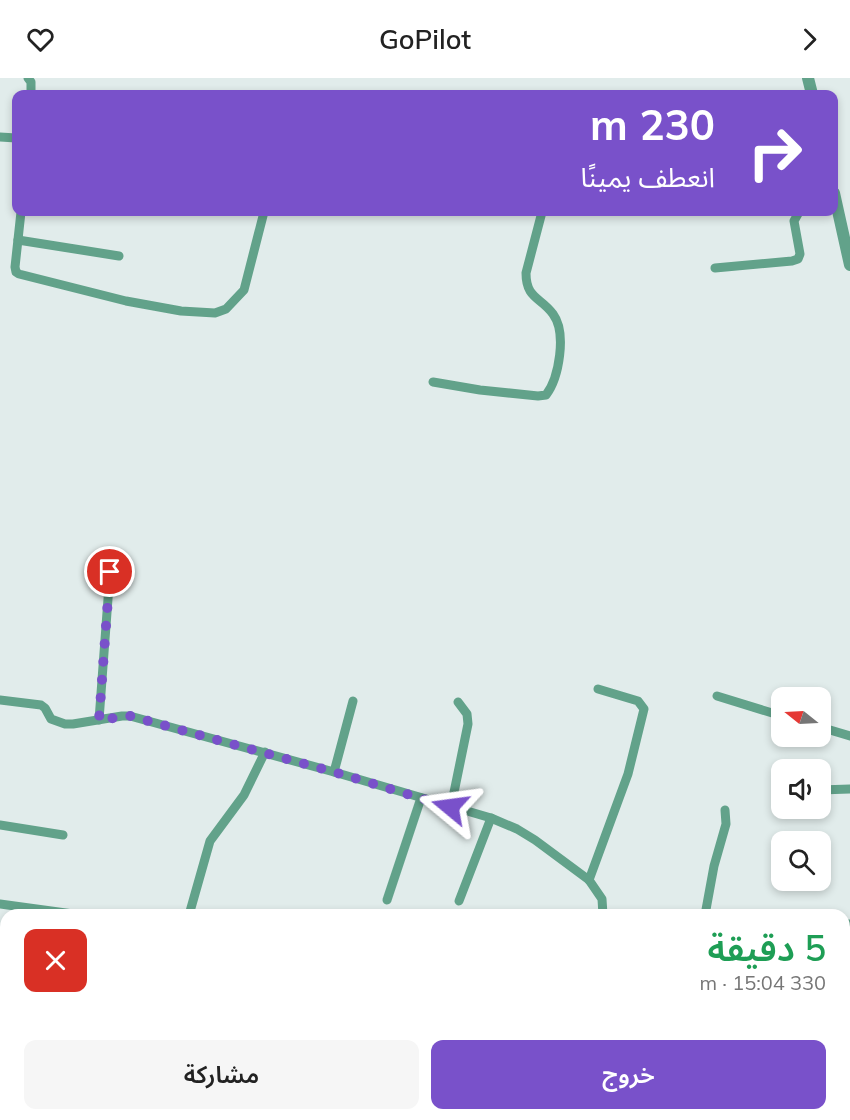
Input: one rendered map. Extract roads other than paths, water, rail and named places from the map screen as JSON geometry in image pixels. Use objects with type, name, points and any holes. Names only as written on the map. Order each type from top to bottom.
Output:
[{"type":"street","points":[[838,211],[850,265]]},
{"type":"street","points":[[21,216],[15,267],[19,274],[126,301],[181,311],[215,313],[226,309],[244,290],[263,216]]},
{"type":"street","points":[[433,381],[480,390],[538,396],[546,395],[552,387],[559,358],[559,328],[554,315],[533,296],[526,281],[541,216]]},
{"type":"street","points":[[715,268],[798,259],[800,254],[794,220],[796,216]]},
{"type":"street","points":[[18,240],[119,256]]},
{"type":"street","points":[[99,720],[110,572]]},
{"type":"street","points":[[589,880],[628,774],[644,709],[638,701],[598,689]]},
{"type":"street","points":[[717,696],[771,713]]},
{"type":"street","points":[[0,700],[41,705],[51,719],[65,724],[130,716],[491,818],[535,840],[589,880],[602,899],[603,909]]},
{"type":"street","points":[[334,772],[353,701]]},
{"type":"street","points":[[450,807],[468,724],[467,714],[458,702]]},
{"type":"street","points":[[831,731],[850,736]]},
{"type":"street","points":[[191,909],[210,841],[244,795],[265,753]]},
{"type":"street","points":[[831,790],[850,789]]},
{"type":"street","points":[[387,900],[421,798]]},
{"type":"street","points":[[706,909],[714,866],[726,824],[725,810]]},
{"type":"street","points":[[459,901],[491,818]]},
{"type":"street","points":[[0,825],[63,835]]},
{"type":"street","points":[[0,904],[36,909]]}]
